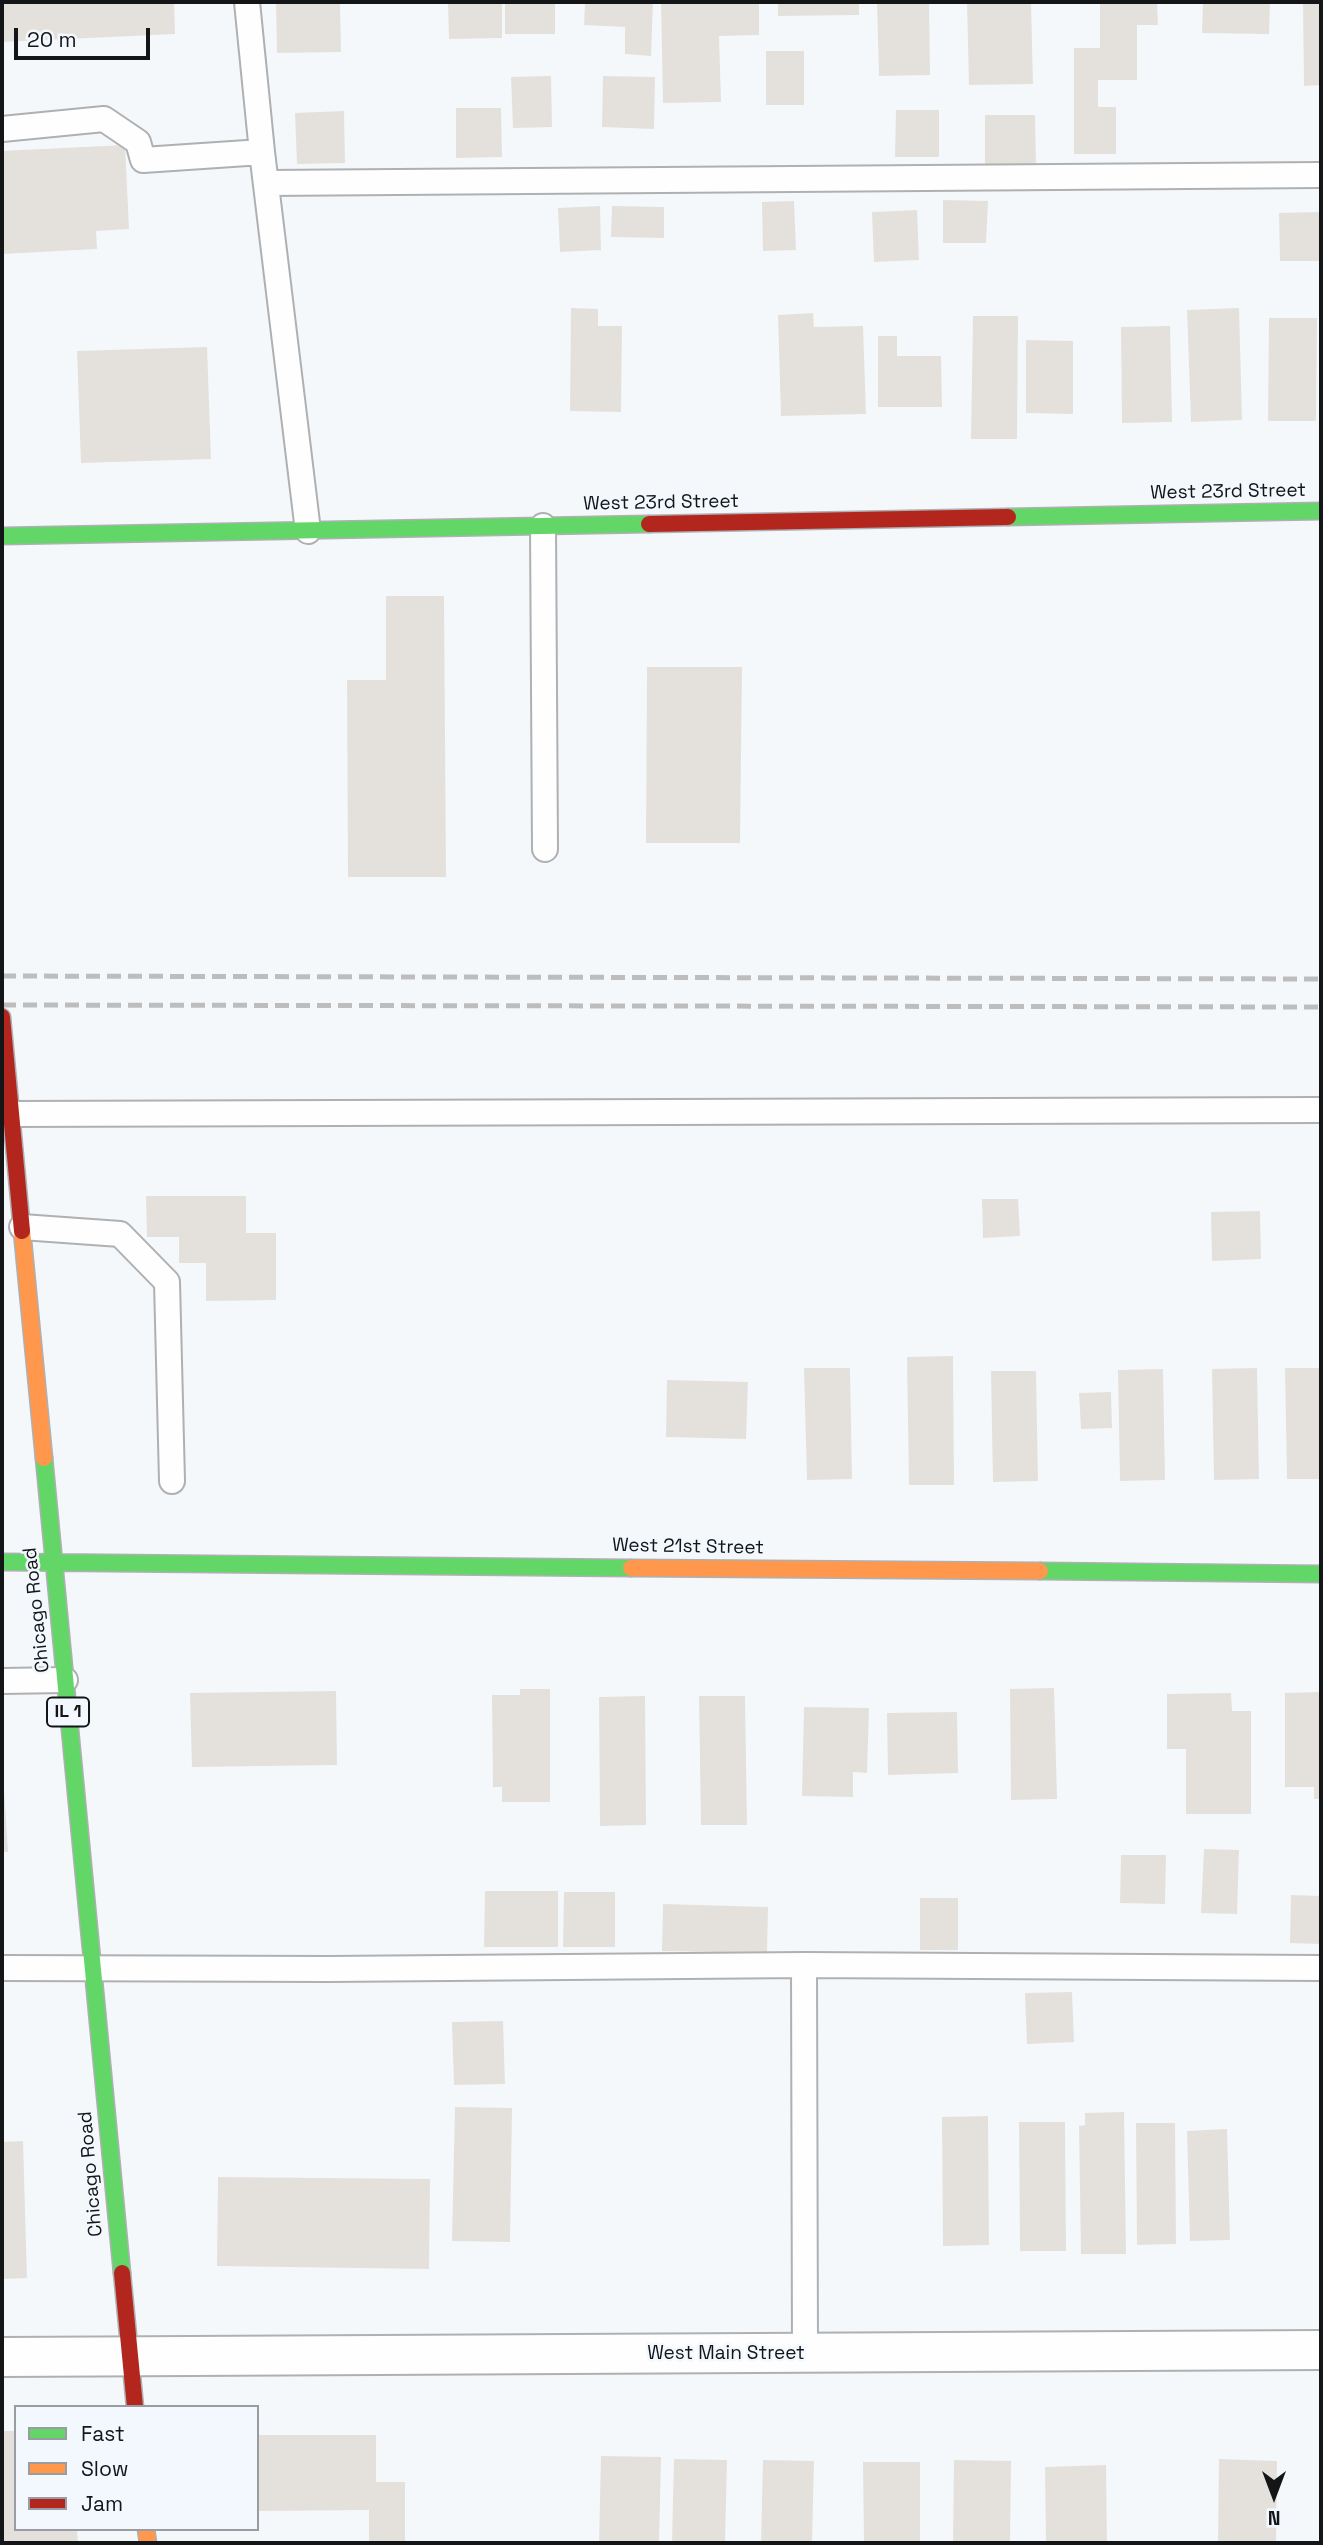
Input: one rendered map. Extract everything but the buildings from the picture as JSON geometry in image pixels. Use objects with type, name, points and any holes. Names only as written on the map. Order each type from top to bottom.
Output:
[{"type":"street","name":"West 23rd Street","points":[[2,536],[1321,511]]},
{"type":"street","name":"Chicago Road","points":[[2,1017],[135,2405]]},
{"type":"street","name":"West 21st Street","points":[[2,1562],[1321,1574]]},
{"type":"street","name":"West Main Street","points":[[2,2357],[1321,2350]]},
{"type":"lane","points":[[247,2],[262,152],[308,531]]},
{"type":"lane","points":[[2,129],[104,119],[138,142],[144,160],[262,152]]},
{"type":"lane","points":[[267,183],[1321,175]]},
{"type":"lane","points":[[542,526],[545,849]]},
{"type":"lane","points":[[11,1114],[1321,1110]]},
{"type":"lane","points":[[22,1227],[120,1234],[167,1282],[172,1481]]},
{"type":"lane","points":[[2,1681],[65,1680]]},
{"type":"lane","points":[[804,1965],[805,2354]]},
{"type":"lane","points":[[2,1968],[343,1969],[804,1965],[1321,1968]]},
{"type":"railway","points":[[2,976],[1321,979]]},
{"type":"railway","points":[[2,1005],[1321,1007]]},
{"type":"traffic: fast","points":[[1008,517],[1321,511]]},
{"type":"traffic: fast","points":[[2,536],[649,524]]},
{"type":"traffic: fast","points":[[44,1458],[122,2273]]},
{"type":"traffic: fast","points":[[2,1562],[631,1568]]},
{"type":"traffic: fast","points":[[1040,1571],[1321,1574]]},
{"type":"traffic: slow","points":[[22,1231],[44,1458]]},
{"type":"traffic: slow","points":[[631,1568],[1040,1571]]},
{"type":"traffic: slow","points":[[146,2531],[148,2543]]},
{"type":"traffic: jam","points":[[649,524],[1008,517]]},
{"type":"traffic: jam","points":[[2,1017],[22,1231]]},
{"type":"traffic: jam","points":[[122,2273],[135,2405]]}]
